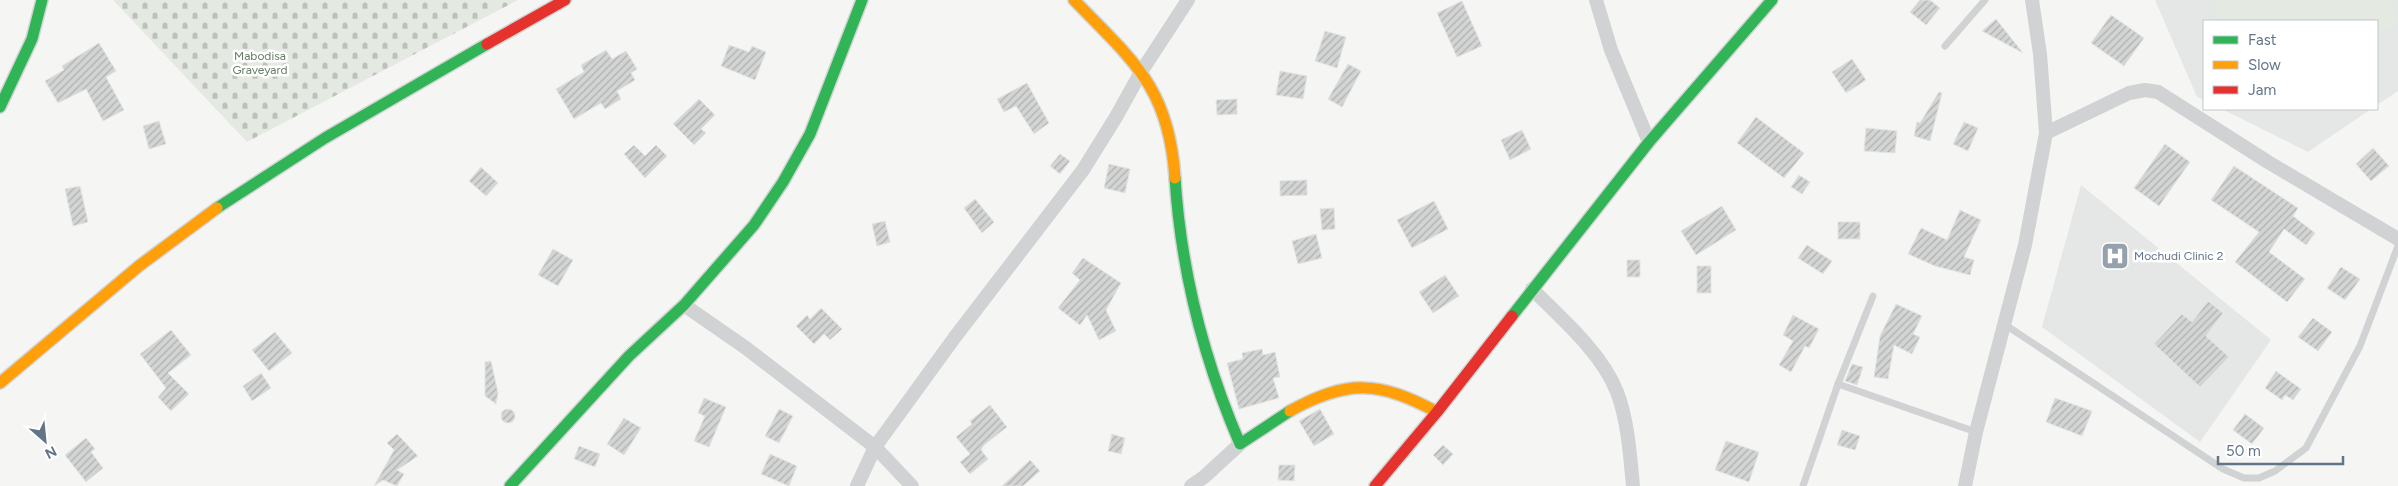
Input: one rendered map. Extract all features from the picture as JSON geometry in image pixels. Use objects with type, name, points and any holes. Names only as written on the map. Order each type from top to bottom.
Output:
[{"type":"street","points":[[0,107],[42,13],[42,0]]},
{"type":"street","points":[[0,383],[139,264],[230,199],[328,137],[565,0]]},
{"type":"street","points":[[510,486],[622,363],[684,305],[754,225],[783,182],[810,134],[862,0]]},
{"type":"street","points":[[1074,0],[1141,72],[1165,115],[1173,153],[1180,236],[1199,333],[1223,406],[1240,444]]},
{"type":"street","points":[[857,486],[875,446],[955,337],[1083,170],[1141,72],[1188,0]]},
{"type":"street","points":[[1596,0],[1611,50],[1649,142]]},
{"type":"street","points":[[1375,486],[1437,412],[1649,142],[1772,0]]},
{"type":"street","points":[[1965,486],[1976,432],[2025,245],[2046,133],[2040,54],[2032,0]]},
{"type":"street","points":[[2046,133],[2130,93],[2151,90],[2158,92],[2268,162],[2398,239]]},
{"type":"street","points":[[1532,289],[1582,340],[1604,369],[1616,390],[1622,409],[1632,486]]},
{"type":"street","points":[[684,305],[746,348],[875,446],[912,486]]},
{"type":"street","points":[[1191,486],[1207,482],[1240,444],[1262,427],[1291,409],[1332,392],[1366,387],[1392,391],[1437,412]]},
{"type":"lane","points":[[1945,46],[1985,0]]},
{"type":"lane","points":[[2004,324],[2224,469],[2244,478],[2258,478],[2275,471],[2306,448],[2360,346],[2398,246]]},
{"type":"lane","points":[[1803,486],[1838,384],[1872,296]]},
{"type":"lane","points":[[1838,384],[1976,432]]},
{"type":"shaded area","points":[[2155,0],[2398,0],[2398,91],[2378,104],[2378,20],[2203,20],[2203,100],[2197,97]]},
{"type":"shaded area","points":[[2224,110],[2370,110],[2308,152]]},
{"type":"shaded area","name":"Mochudi Clinic 2","points":[[2081,185],[2271,340],[2200,442],[2042,327]]},
{"type":"green space","name":"Mabodisa Graveyard","points":[[113,0],[518,0],[247,142]]},
{"type":"green space","points":[[2213,0],[2392,0],[2398,26],[2378,32],[2378,20],[2219,20]]},
{"type":"building","points":[[1920,0],[1930,0],[1940,8],[1926,25],[1910,12]]},
{"type":"building","points":[[1462,1],[1482,46],[1457,57],[1437,13]]},
{"type":"building","points":[[2111,15],[2144,38],[2124,66],[2091,43]]},
{"type":"building","points":[[1996,19],[2023,53],[1982,31]]},
{"type":"building","points":[[1325,31],[1346,37],[1337,68],[1315,61]]},
{"type":"building","points":[[99,43],[116,71],[106,77],[124,110],[103,121],[86,89],[58,103],[45,81],[64,70],[62,66]]},
{"type":"building","points":[[729,45],[749,52],[752,46],[766,52],[755,80],[721,66]]},
{"type":"building","points":[[606,50],[612,59],[626,51],[637,69],[631,73],[635,80],[617,91],[621,99],[605,109],[601,103],[574,119],[556,89],[584,72],[581,65]]},
{"type":"building","points":[[1852,59],[1866,80],[1846,93],[1832,72]]},
{"type":"building","points":[[1348,64],[1361,71],[1342,107],[1328,99]]},
{"type":"building","points":[[1280,71],[1307,76],[1303,99],[1276,95]]},
{"type":"building","points":[[1027,83],[1049,123],[1034,134],[1016,106],[1004,112],[997,99]]},
{"type":"building","points":[[1939,92],[1942,93],[1930,141],[1914,136],[1917,122],[1920,123]]},
{"type":"building","points":[[699,99],[715,115],[701,129],[706,133],[694,145],[673,124]]},
{"type":"building","points":[[1237,99],[1237,114],[1217,115],[1216,100]]},
{"type":"building","points":[[1756,117],[1804,153],[1784,178],[1737,143]]},
{"type":"building","points":[[159,121],[166,144],[149,149],[143,126]]},
{"type":"building","points":[[1964,122],[1978,128],[1968,151],[1953,144]]},
{"type":"building","points":[[1866,128],[1897,131],[1895,153],[1864,151]]},
{"type":"building","points":[[1522,130],[1531,149],[1510,160],[1501,140]]},
{"type":"building","points":[[2165,144],[2190,162],[2159,206],[2134,188]]},
{"type":"building","points":[[634,145],[645,156],[656,145],[667,156],[645,178],[624,154]]},
{"type":"building","points":[[2373,148],[2389,166],[2371,181],[2356,164]]},
{"type":"building","points":[[1060,154],[1070,161],[1060,174],[1050,166]]},
{"type":"building","points":[[1109,164],[1130,169],[1125,193],[1104,188]]},
{"type":"building","points":[[2234,166],[2298,208],[2293,216],[2315,233],[2306,245],[2284,229],[2269,252],[2305,279],[2287,302],[2235,262],[2259,232],[2211,200]]},
{"type":"building","points":[[481,167],[498,183],[486,196],[469,181]]},
{"type":"building","points":[[1799,175],[1810,182],[1802,194],[1791,187]]},
{"type":"building","points":[[1307,180],[1307,195],[1280,196],[1280,181]]},
{"type":"building","points":[[80,186],[88,222],[73,226],[65,189]]},
{"type":"building","points":[[975,199],[994,222],[982,233],[964,208]]},
{"type":"building","points":[[1434,201],[1448,229],[1412,248],[1397,220]]},
{"type":"building","points":[[1722,206],[1736,230],[1696,255],[1681,231]]},
{"type":"building","points":[[1334,208],[1335,229],[1322,230],[1320,209]]},
{"type":"building","points":[[1960,210],[1981,220],[1964,257],[1974,260],[1970,275],[1935,266],[1908,254],[1921,228],[1947,240]]},
{"type":"building","points":[[885,221],[890,242],[877,246],[872,224]]},
{"type":"building","points":[[1838,222],[1860,222],[1860,239],[1838,239]]},
{"type":"building","points":[[1316,234],[1322,258],[1298,264],[1292,241]]},
{"type":"building","points":[[1807,245],[1832,261],[1823,274],[1798,258]]},
{"type":"building","points":[[553,249],[573,260],[558,286],[538,275]]},
{"type":"building","points":[[1083,258],[1121,283],[1106,310],[1116,331],[1099,340],[1087,315],[1080,325],[1058,308],[1080,280],[1072,273]]},
{"type":"building","points":[[1627,260],[1640,260],[1640,277],[1627,277]]},
{"type":"building","points":[[1697,266],[1711,266],[1711,293],[1697,293]]},
{"type":"building","points":[[2341,267],[2360,279],[2345,300],[2327,288]]},
{"type":"building","points":[[1445,275],[1459,296],[1433,313],[1419,292]]},
{"type":"building","points":[[2208,301],[2223,313],[2206,336],[2229,357],[2200,387],[2154,344],[2182,314],[2192,322]]},
{"type":"building","points":[[1896,304],[1922,316],[1913,334],[1920,337],[1912,354],[1894,345],[1888,379],[1874,377],[1880,336]]},
{"type":"building","points":[[821,308],[842,329],[830,340],[824,334],[814,344],[796,326],[807,315],[810,319]]},
{"type":"building","points":[[1793,315],[1819,329],[1809,348],[1805,346],[1791,372],[1779,365],[1793,341],[1783,335]]},
{"type":"building","points":[[2313,318],[2332,332],[2318,351],[2298,337]]},
{"type":"building","points":[[171,330],[191,355],[168,373],[189,394],[171,411],[158,397],[166,388],[140,354]]},
{"type":"building","points":[[275,332],[292,353],[269,371],[252,350]]},
{"type":"building","points":[[1262,349],[1263,355],[1275,352],[1280,377],[1273,378],[1279,398],[1239,409],[1227,363],[1243,359],[1242,353]]},
{"type":"building","points":[[491,361],[498,393],[496,404],[485,396],[485,362]]},
{"type":"building","points":[[1852,364],[1863,367],[1857,385],[1845,381]]},
{"type":"building","points":[[2276,371],[2301,389],[2293,400],[2285,395],[2282,400],[2265,388]]},
{"type":"building","points":[[261,373],[271,388],[252,401],[243,386]]},
{"type":"building","points":[[704,398],[726,407],[709,447],[694,441],[705,416],[698,413]]},
{"type":"building","points":[[2055,398],[2092,411],[2082,436],[2046,422]]},
{"type":"building","points":[[990,405],[1007,427],[984,445],[981,450],[988,459],[970,474],[960,462],[970,454],[956,437],[972,424],[970,421]]},
{"type":"building","points":[[508,409],[513,411],[515,416],[513,421],[508,423],[503,421],[501,416],[503,411]]},
{"type":"building","points":[[779,409],[793,416],[779,443],[765,436]]},
{"type":"building","points":[[1320,409],[1334,434],[1314,446],[1299,421]]},
{"type":"building","points":[[2245,414],[2264,428],[2252,444],[2233,430]]},
{"type":"building","points":[[624,418],[641,428],[624,455],[607,444]]},
{"type":"building","points":[[1842,430],[1860,436],[1855,450],[1837,445]]},
{"type":"building","points":[[397,434],[418,456],[397,470],[404,474],[397,486],[383,480],[374,486],[394,450],[387,443]]},
{"type":"building","points":[[1112,434],[1125,438],[1121,454],[1108,451]]},
{"type":"building","points":[[86,438],[95,449],[91,452],[103,468],[86,482],[65,455]]},
{"type":"building","points":[[1726,441],[1759,452],[1749,482],[1715,470]]},
{"type":"building","points":[[1443,445],[1453,454],[1443,465],[1433,455]]},
{"type":"building","points":[[579,446],[600,454],[595,467],[574,459]]},
{"type":"building","points":[[770,454],[797,466],[789,486],[761,474]]},
{"type":"building","points":[[1030,460],[1040,471],[1023,486],[1002,486]]},
{"type":"building","points":[[1279,465],[1295,465],[1294,481],[1278,480]]},
{"type":"traffic: fast","points":[[0,107],[32,39],[42,0]]},
{"type":"traffic: fast","points":[[510,486],[629,356],[684,305],[754,225],[783,182],[810,134],[862,0]]},
{"type":"traffic: fast","points":[[1512,316],[1649,142],[1772,0]]},
{"type":"traffic: fast","points":[[217,208],[325,138],[487,44]]},
{"type":"traffic: fast","points":[[1175,178],[1182,247],[1196,314],[1215,379],[1240,444],[1290,411]]},
{"type":"traffic: slow","points":[[1074,0],[1130,59],[1156,98],[1165,120],[1175,178]]},
{"type":"traffic: slow","points":[[0,383],[139,266],[217,208]]},
{"type":"traffic: slow","points":[[1290,411],[1329,393],[1364,388],[1398,394],[1437,412]]},
{"type":"traffic: jam","points":[[487,44],[565,0]]},
{"type":"traffic: jam","points":[[1375,486],[1437,412],[1512,316]]},
{"type":"place","name":"Mochudi Clinic 2","points":[[2115,256]]}]
